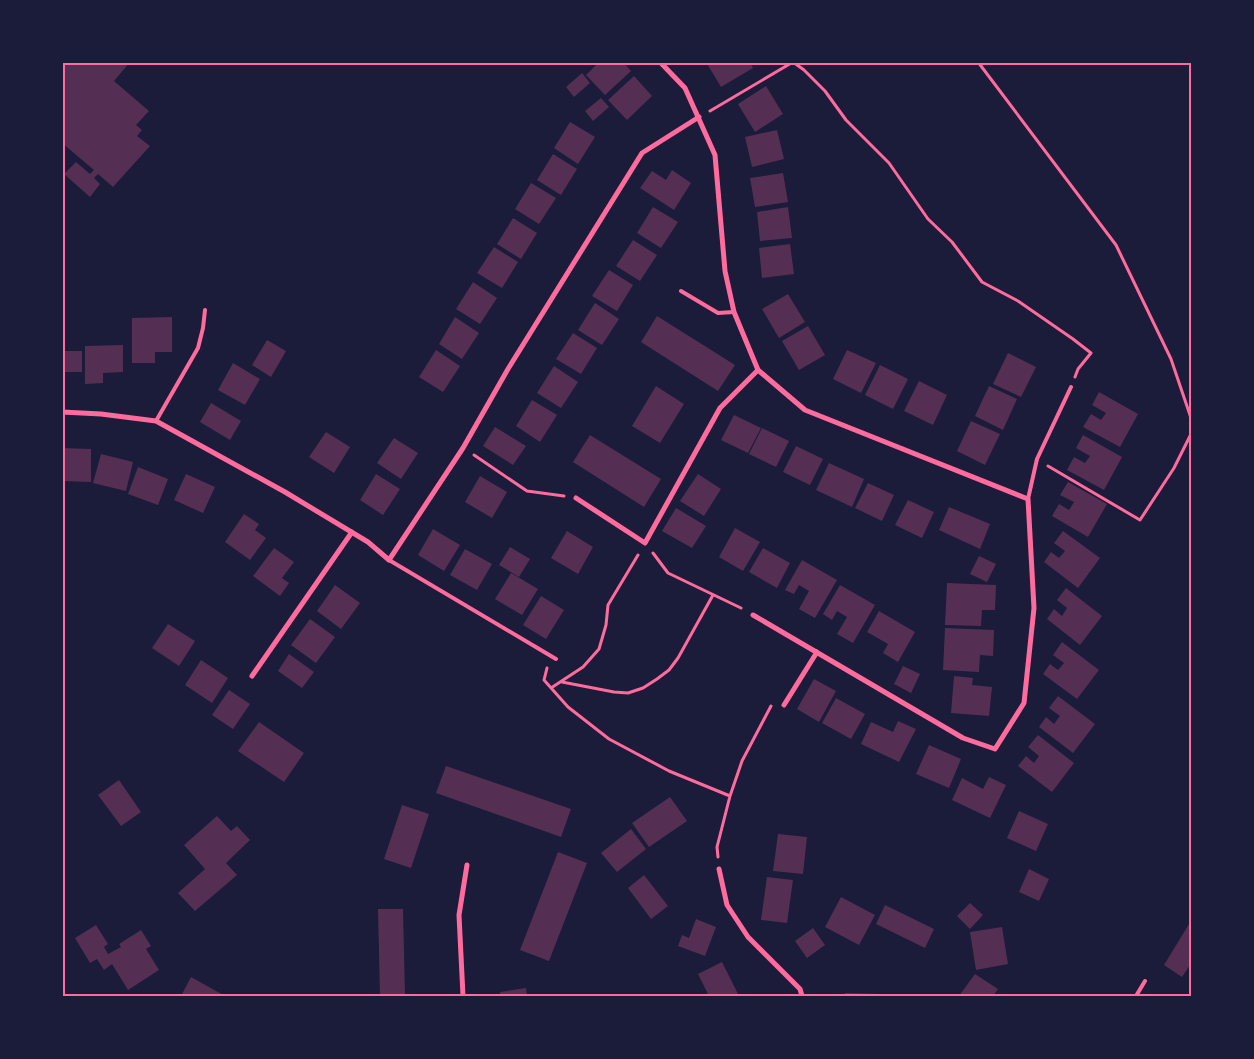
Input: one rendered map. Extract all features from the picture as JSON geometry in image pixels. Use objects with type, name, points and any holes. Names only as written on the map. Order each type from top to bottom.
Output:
[{"type":"street","points":[[660,62],[685,88],[715,155],[725,271],[734,312],[758,370],[806,410],[1028,499],[1034,608],[1024,703],[995,750],[963,738],[753,615]]},
{"type":"street","points":[[62,412],[100,414],[156,421],[285,492],[368,542],[389,560],[463,448],[508,369],[642,153],[699,117]]},
{"type":"street","points":[[576,498],[644,543],[720,408],[758,370]]},
{"type":"street","points":[[252,676],[352,532]]},
{"type":"street","points":[[784,706],[816,652]]},
{"type":"street","points":[[463,996],[459,915],[467,865]]},
{"type":"street","points":[[719,869],[727,905],[748,936],[800,989],[802,996]]},
{"type":"lane","points":[[681,291],[718,313],[734,312]]},
{"type":"lane","points":[[156,421],[198,348],[203,328],[204,310]]},
{"type":"lane","points":[[1028,499],[1037,459],[1071,388]]},
{"type":"lane","points":[[389,560],[556,659]]},
{"type":"lane","points":[[1136,996],[1145,980]]},
{"type":"path","points":[[699,117],[793,62],[804,70],[825,90],[846,120],[889,163],[928,219],[952,242],[982,282],[1018,301],[1091,353],[1078,370],[1071,388]]},
{"type":"path","points":[[978,62],[1116,245],[1172,359],[1192,421]]},
{"type":"path","points":[[1188,410],[1192,404]]},
{"type":"path","points":[[1037,459],[1140,520],[1174,468],[1192,432]]},
{"type":"path","points":[[463,448],[527,491],[576,498]]},
{"type":"path","points":[[551,688],[583,667],[599,650],[606,625],[608,605],[644,543],[668,573],[753,615]]},
{"type":"path","points":[[561,682],[628,693],[643,688],[657,680],[678,658],[713,595]]},
{"type":"path","points":[[550,655],[544,680],[568,707],[609,739],[670,771],[730,796]]},
{"type":"path","points":[[719,869],[717,847],[730,796],[742,761],[774,700],[784,706]]},
{"type":"building","points":[[62,62],[130,62],[114,81],[149,111],[136,125],[142,130],[137,136],[150,146],[113,187],[98,174],[94,178],[100,184],[90,197],[64,174],[76,162],[90,174],[94,170],[62,143]]},
{"type":"building","points":[[599,62],[623,62],[631,71],[605,95],[586,75]]},
{"type":"building","points":[[706,62],[750,62],[753,68],[721,87]]},
{"type":"building","points":[[582,73],[590,83],[574,97],[566,87]]},
{"type":"building","points":[[634,76],[652,96],[627,120],[608,100]]},
{"type":"building","points":[[766,86],[783,114],[755,132],[738,104]]},
{"type":"building","points":[[601,98],[609,107],[593,121],[585,111]]},
{"type":"building","points":[[570,122],[595,137],[578,164],[554,148]]},
{"type":"building","points":[[777,130],[784,159],[752,167],[745,137]]},
{"type":"building","points":[[553,154],[577,169],[561,195],[537,180]]},
{"type":"building","points":[[672,170],[691,183],[674,210],[640,188],[652,171],[666,180]]},
{"type":"building","points":[[783,173],[788,202],[755,207],[750,178]]},
{"type":"building","points":[[531,183],[556,198],[539,224],[515,209]]},
{"type":"building","points":[[653,207],[678,222],[661,248],[637,233]]},
{"type":"building","points":[[788,207],[792,238],[760,241],[757,212]]},
{"type":"building","points":[[513,218],[537,233],[521,259],[497,244]]},
{"type":"building","points":[[633,240],[657,255],[640,281],[616,266]]},
{"type":"building","points":[[790,244],[794,274],[762,278],[759,248]]},
{"type":"building","points":[[494,247],[518,262],[502,288],[477,273]]},
{"type":"building","points":[[609,270],[633,285],[617,311],[592,296]]},
{"type":"building","points":[[473,282],[497,298],[480,324],[456,309]]},
{"type":"building","points":[[788,294],[805,322],[779,338],[762,309]]},
{"type":"building","points":[[595,303],[619,319],[602,345],[578,330]]},
{"type":"building","points":[[657,316],[735,365],[718,391],[641,342]]},
{"type":"building","points":[[172,317],[172,352],[155,352],[155,363],[132,363],[132,318]]},
{"type":"building","points":[[455,317],[479,333],[462,359],[439,344]]},
{"type":"building","points":[[808,326],[825,355],[799,370],[782,341]]},
{"type":"building","points":[[573,333],[597,348],[581,374],[556,359]]},
{"type":"building","points":[[267,340],[286,351],[271,377],[252,365]]},
{"type":"building","points":[[123,345],[123,372],[103,373],[103,383],[85,384],[85,346]]},
{"type":"building","points":[[436,350],[460,366],[443,392],[419,377]]},
{"type":"building","points":[[847,350],[876,363],[861,393],[833,379]]},
{"type":"building","points":[[64,351],[82,351],[82,372],[64,372]]},
{"type":"building","points":[[1008,353],[1036,367],[1021,397],[993,384]]},
{"type":"building","points":[[233,363],[260,379],[245,405],[218,390]]},
{"type":"building","points":[[880,365],[908,379],[893,409],[865,395]]},
{"type":"building","points":[[554,366],[578,382],[561,408],[537,393]]},
{"type":"building","points":[[919,381],[947,395],[933,425],[904,411]]},
{"type":"building","points":[[656,386],[684,404],[660,443],[632,426]]},
{"type":"building","points":[[989,386],[1017,399],[1003,430],[975,416]]},
{"type":"building","points":[[1099,392],[1138,414],[1120,447],[1083,427],[1091,414],[1101,420],[1106,413],[1092,405]]},
{"type":"building","points":[[532,400],[557,415],[540,442],[516,426]]},
{"type":"building","points":[[211,403],[241,421],[230,440],[200,422]]},
{"type":"building","points":[[734,415],[761,428],[748,453],[721,440]]},
{"type":"building","points":[[971,421],[1000,434],[985,465],[957,451]]},
{"type":"building","points":[[495,427],[526,446],[513,465],[483,446]]},
{"type":"building","points":[[762,428],[789,441],[776,467],[749,454]]},
{"type":"building","points":[[326,432],[350,447],[334,473],[309,457]]},
{"type":"building","points":[[590,435],[661,479],[644,507],[573,462]]},
{"type":"building","points":[[1083,435],[1122,457],[1104,490],[1067,470],[1074,457],[1085,463],[1090,456],[1076,448]]},
{"type":"building","points":[[394,438],[418,453],[401,479],[377,463]]},
{"type":"building","points":[[796,446],[823,459],[810,485],[783,472]]},
{"type":"building","points":[[62,448],[91,449],[91,482],[62,481]]},
{"type":"building","points":[[101,454],[133,462],[126,491],[93,483]]},
{"type":"building","points":[[829,463],[864,479],[852,507],[816,490]]},
{"type":"building","points":[[138,467],[168,479],[158,505],[128,494]]},
{"type":"building","points":[[186,474],[215,487],[203,513],[174,500]]},
{"type":"building","points":[[376,474],[400,489],[383,515],[360,500]]},
{"type":"building","points":[[698,474],[721,489],[704,516],[680,501]]},
{"type":"building","points":[[480,476],[507,492],[492,518],[465,502]]},
{"type":"building","points":[[1068,482],[1107,504],[1088,537],[1052,516],[1059,504],[1069,510],[1074,502],[1060,495]]},
{"type":"building","points":[[868,483],[894,495],[882,521],[855,508]]},
{"type":"building","points":[[908,500],[934,512],[922,538],[895,525]]},
{"type":"building","points":[[949,507],[990,524],[980,549],[939,530]]},
{"type":"building","points":[[676,508],[706,526],[692,548],[662,531]]},
{"type":"building","points":[[244,514],[259,524],[255,530],[266,538],[250,560],[225,542]]},
{"type":"building","points":[[735,528],[760,542],[743,571],[719,557]]},
{"type":"building","points":[[433,529],[460,545],[444,571],[418,555]]},
{"type":"building","points":[[567,531],[593,547],[578,574],[551,558]]},
{"type":"building","points":[[1063,531],[1100,558],[1078,588],[1044,562],[1051,552],[1059,558],[1065,551],[1054,543]]},
{"type":"building","points":[[510,547],[530,559],[519,577],[499,565]]},
{"type":"building","points":[[274,548],[294,562],[282,578],[289,583],[280,596],[253,576]]},
{"type":"building","points":[[763,548],[790,563],[777,588],[749,572]]},
{"type":"building","points":[[465,549],[492,564],[477,590],[450,575]]},
{"type":"building","points":[[979,556],[996,564],[987,582],[970,574]]},
{"type":"building","points":[[802,560],[837,580],[815,618],[799,609],[809,591],[799,585],[794,594],[785,590]]},
{"type":"building","points":[[511,573],[538,589],[522,615],[495,599]]},
{"type":"building","points":[[947,583],[996,585],[995,610],[982,610],[981,626],[945,625]]},
{"type":"building","points":[[335,585],[360,603],[341,629],[317,611]]},
{"type":"building","points":[[840,585],[875,605],[853,643],[837,634],[847,617],[837,611],[832,620],[823,614]]},
{"type":"building","points":[[1066,588],[1102,616],[1080,645],[1047,619],[1054,609],[1062,616],[1067,608],[1057,600]]},
{"type":"building","points":[[541,596],[564,610],[546,639],[523,625]]},
{"type":"building","points":[[879,611],[915,632],[898,662],[883,653],[888,644],[867,632]]},
{"type":"building","points":[[310,619],[335,637],[316,663],[291,645]]},
{"type":"building","points":[[168,624],[195,641],[179,666],[152,648]]},
{"type":"building","points":[[945,628],[994,630],[993,656],[980,655],[979,672],[943,670]]},
{"type":"building","points":[[1062,642],[1099,670],[1077,699],[1043,674],[1050,664],[1058,670],[1064,663],[1053,655]]},
{"type":"building","points":[[289,654],[314,672],[302,688],[278,671]]},
{"type":"building","points":[[201,660],[228,678],[212,703],[185,685]]},
{"type":"building","points":[[903,666],[920,674],[911,693],[894,684]]},
{"type":"building","points":[[954,676],[973,678],[972,685],[992,687],[989,716],[951,713]]},
{"type":"building","points":[[814,679],[836,691],[819,722],[797,709]]},
{"type":"building","points":[[229,690],[250,704],[233,729],[212,715]]},
{"type":"building","points":[[1058,696],[1095,724],[1073,753],[1039,727],[1046,717],[1054,724],[1060,716],[1049,708]]},
{"type":"building","points":[[836,698],[865,714],[851,739],[822,723]]},
{"type":"building","points":[[898,721],[916,729],[899,762],[861,744],[871,722],[893,732]]},
{"type":"building","points":[[259,722],[304,753],[284,782],[238,751]]},
{"type":"building","points":[[1038,735],[1074,763],[1052,792],[1018,766],[1026,756],[1034,763],[1039,756],[1028,747]]},
{"type":"building","points":[[929,745],[961,759],[949,788],[916,774]]},
{"type":"building","points":[[446,766],[571,809],[561,837],[436,793]]},
{"type":"building","points":[[989,777],[1006,785],[990,818],[952,800],[962,778],[983,789]]},
{"type":"building","points":[[119,780],[141,812],[121,826],[98,795]]},
{"type":"building","points":[[670,797],[687,821],[649,847],[632,823]]},
{"type":"building","points":[[402,805],[429,814],[411,868],[384,859]]},
{"type":"building","points":[[1019,811],[1048,824],[1036,851],[1007,838]]},
{"type":"building","points":[[217,816],[231,831],[237,826],[250,840],[226,863],[237,875],[195,911],[178,893],[205,869],[184,845]]},
{"type":"building","points":[[631,829],[646,849],[617,872],[601,853]]},
{"type":"building","points":[[778,834],[807,837],[803,874],[773,871]]},
{"type":"building","points":[[558,852],[587,863],[549,961],[520,950]]},
{"type":"building","points":[[1029,869],[1049,879],[1039,901],[1019,892]]},
{"type":"building","points":[[644,875],[668,906],[651,919],[628,888]]},
{"type":"building","points":[[767,877],[793,880],[787,923],[761,920]]},
{"type":"building","points":[[841,897],[875,915],[859,945],[825,927]]},
{"type":"building","points":[[970,903],[983,915],[970,929],[957,916]]},
{"type":"building","points":[[885,905],[934,929],[925,948],[876,924]]},
{"type":"building","points":[[378,909],[403,909],[405,996],[380,996]]},
{"type":"building","points":[[696,919],[716,927],[705,956],[678,946],[682,935],[689,938]]},
{"type":"building","points":[[1189,924],[1192,926],[1192,962],[1182,977],[1164,965]]},
{"type":"building","points":[[96,925],[108,944],[104,947],[108,954],[121,947],[119,944],[141,930],[151,946],[146,949],[159,970],[128,990],[112,964],[104,970],[97,959],[90,963],[75,938]]},
{"type":"building","points":[[1002,927],[1008,964],[976,970],[970,932]]},
{"type":"building","points":[[813,928],[825,945],[807,958],[795,941]]},
{"type":"building","points":[[722,962],[739,996],[709,996],[698,974]]},
{"type":"building","points":[[975,974],[998,989],[993,996],[959,996]]},
{"type":"building","points":[[191,977],[225,996],[181,996]]},
{"type":"building","points":[[526,988],[527,996],[501,996],[500,992]]},
{"type":"building","points":[[845,993],[881,994],[881,996],[845,996]]}]
